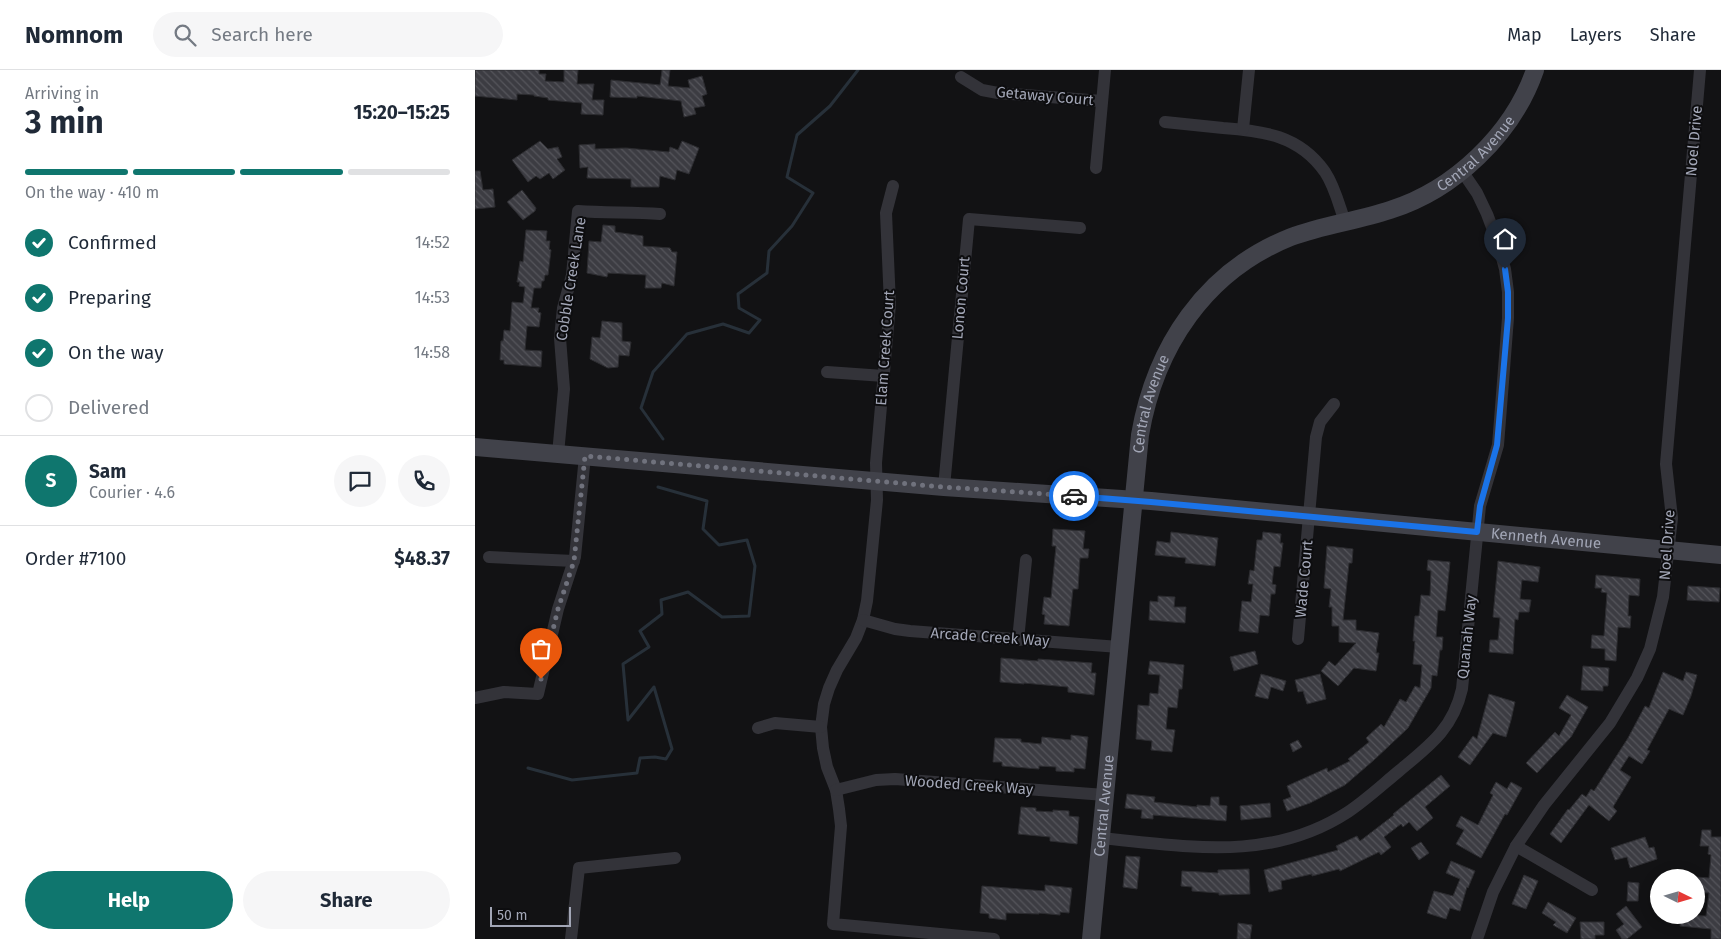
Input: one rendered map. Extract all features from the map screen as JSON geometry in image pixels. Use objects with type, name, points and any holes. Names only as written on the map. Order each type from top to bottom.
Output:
[{"type":"main road","name":"Central Avenue","points":[[1091,939],[1140,436],[1149,394],[1166,352],[1178,330],[1193,310],[1215,286],[1247,260],[1291,237],[1314,229],[1368,217],[1407,204],[1461,171],[1496,137],[1511,117],[1535,70]]},
{"type":"main road","name":"Kenneth Avenue","points":[[475,447],[944,487],[1133,500],[1721,555]]},
{"type":"street","points":[[1097,168],[1105,70]]},
{"type":"street","points":[[1243,129],[1249,70]]},
{"type":"street","name":"Noel Drive","points":[[1477,939],[1493,892],[1516,846],[1544,804],[1610,723],[1637,678],[1656,628],[1663,597],[1672,518],[1665,464],[1700,70]]},
{"type":"street","name":"Getaway Court","points":[[961,77],[981,90],[998,93],[1102,100]]},
{"type":"street","points":[[1165,122],[1262,132],[1279,136],[1301,148],[1325,172],[1333,186],[1345,222]]},
{"type":"street","name":"Quanah Way","points":[[1100,838],[1208,848],[1233,848],[1281,841],[1311,831],[1347,812],[1367,798],[1434,743],[1454,714],[1462,689],[1480,506],[1497,445],[1508,318],[1508,292],[1505,269],[1498,244],[1477,194],[1461,171]]},
{"type":"street","name":"Elam Creek Court","points":[[893,186],[886,213],[890,304],[876,481],[877,500],[867,601],[863,620],[856,638],[837,670],[829,688],[824,704],[821,727],[827,767],[836,790],[841,826],[833,924],[994,939]]},
{"type":"street","name":"Cobble Creek Lane","points":[[558,454],[564,389],[559,338],[563,308],[572,275],[579,211],[660,214]]},
{"type":"street","name":"Lonon Court","points":[[944,487],[969,219],[1080,228]]},
{"type":"street","points":[[827,372],[884,376]]},
{"type":"street","name":"Wade Court","points":[[1298,639],[1317,430],[1333,404]]},
{"type":"street","points":[[475,698],[504,692],[538,694],[558,609],[574,561],[585,456]]},
{"type":"street","points":[[489,557],[574,561]]},
{"type":"street","points":[[1018,640],[1025,560]]},
{"type":"street","name":"Arcade Creek Way","points":[[863,620],[895,629],[911,631],[1119,647]]},
{"type":"street","points":[[757,728],[775,723],[821,727]]},
{"type":"street","name":"Wooded Creek Way","points":[[836,790],[876,780],[895,779],[1105,795]]},
{"type":"street","points":[[1516,846],[1592,890]]},
{"type":"street","points":[[571,939],[579,868],[675,858]]},
{"type":"building","points":[[475,70],[539,70],[539,74],[546,74],[545,81],[564,82],[564,70],[578,70],[577,84],[594,84],[592,100],[604,100],[603,115],[581,114],[582,103],[548,100],[548,98],[534,95],[517,94],[517,100],[475,96]]},
{"type":"building","points":[[662,70],[670,70],[668,86],[690,88],[688,80],[702,76],[707,94],[702,96],[705,106],[694,108],[696,114],[684,117],[681,101],[637,96],[637,98],[610,97],[611,80],[660,85]]},
{"type":"building","points":[[540,141],[548,149],[558,147],[562,157],[557,159],[565,170],[553,179],[549,173],[540,179],[536,176],[528,182],[512,160]]},
{"type":"building","points":[[682,141],[699,148],[689,174],[677,170],[675,180],[660,176],[659,187],[631,187],[631,179],[587,178],[588,167],[580,168],[579,145],[595,144],[595,149],[626,148],[669,152],[670,147],[678,150]]},
{"type":"building","points":[[475,171],[480,171],[483,190],[493,189],[495,207],[475,209]]},
{"type":"building","points":[[522,190],[536,208],[535,211],[523,220],[507,202]]},
{"type":"building","points":[[603,225],[615,226],[615,232],[643,236],[643,246],[670,248],[672,252],[677,252],[674,286],[662,283],[661,288],[645,288],[646,275],[608,273],[607,277],[587,273],[589,241],[601,242]]},
{"type":"building","points":[[526,230],[547,231],[546,241],[550,241],[549,249],[551,250],[548,275],[545,275],[541,288],[534,288],[531,308],[539,308],[538,312],[541,313],[539,327],[527,326],[525,350],[542,351],[541,367],[504,364],[504,360],[500,360],[501,341],[503,341],[504,330],[510,331],[512,302],[523,303],[525,287],[519,286],[520,282],[517,282],[520,261],[523,262]]},
{"type":"building","points":[[602,321],[622,323],[622,341],[631,342],[629,356],[619,355],[618,367],[608,368],[590,359],[592,337],[600,338]]},
{"type":"building","points":[[1053,529],[1085,531],[1083,549],[1089,549],[1088,558],[1080,558],[1078,589],[1073,589],[1069,626],[1044,624],[1045,615],[1042,614],[1044,597],[1051,598],[1056,546],[1052,546]]},
{"type":"building","points":[[1171,532],[1218,538],[1215,566],[1185,563],[1186,558],[1155,555],[1157,541],[1170,543]]},
{"type":"building","points":[[1263,532],[1281,534],[1280,543],[1283,543],[1280,567],[1274,566],[1272,584],[1276,585],[1275,594],[1271,594],[1269,616],[1260,615],[1258,633],[1239,631],[1242,601],[1251,602],[1253,584],[1248,584],[1250,570],[1254,571],[1257,540],[1262,540]]},
{"type":"building","points":[[1327,546],[1353,549],[1352,563],[1349,563],[1343,620],[1356,620],[1356,630],[1379,633],[1376,653],[1379,653],[1376,671],[1354,668],[1338,686],[1321,671],[1329,661],[1335,666],[1356,643],[1339,642],[1339,626],[1332,626],[1332,607],[1329,607],[1331,589],[1324,588]]},
{"type":"building","points":[[1428,560],[1450,562],[1445,611],[1438,610],[1436,637],[1443,637],[1442,650],[1440,650],[1437,676],[1432,675],[1431,688],[1408,728],[1345,785],[1310,803],[1287,811],[1283,800],[1291,797],[1287,786],[1327,768],[1328,772],[1350,761],[1348,759],[1369,742],[1366,738],[1381,724],[1384,727],[1400,699],[1406,702],[1415,686],[1420,688],[1422,665],[1413,664],[1415,641],[1413,641],[1415,616],[1419,616],[1421,595],[1430,596],[1431,571],[1427,570]]},
{"type":"building","points":[[1498,561],[1540,567],[1538,582],[1522,580],[1520,599],[1531,600],[1529,612],[1519,612],[1518,620],[1515,619],[1513,654],[1489,652],[1490,640],[1498,640],[1500,618],[1493,617]]},
{"type":"building","points":[[1596,575],[1640,579],[1639,596],[1629,595],[1628,616],[1631,616],[1630,628],[1618,627],[1616,661],[1605,660],[1605,649],[1591,648],[1592,635],[1604,636],[1607,593],[1601,592],[1602,588],[1595,588]]},
{"type":"building","points":[[1688,586],[1720,588],[1719,602],[1687,600]]},
{"type":"building","points":[[1158,596],[1175,597],[1174,607],[1186,607],[1185,623],[1149,620],[1150,601],[1158,602]]},
{"type":"building","points":[[1255,651],[1258,664],[1234,671],[1230,657]]},
{"type":"building","points":[[1001,658],[1092,663],[1091,673],[1096,673],[1094,695],[1068,692],[1068,687],[1000,682]]},
{"type":"building","points":[[1150,661],[1184,665],[1182,689],[1179,689],[1177,708],[1168,707],[1166,729],[1175,730],[1172,752],[1151,750],[1152,741],[1136,739],[1138,705],[1149,706],[1150,693],[1158,694],[1160,675],[1148,674]]},
{"type":"building","points":[[1583,666],[1609,668],[1608,686],[1603,686],[1603,691],[1581,690]]},
{"type":"building","points":[[1663,672],[1683,681],[1686,672],[1697,675],[1683,715],[1669,709],[1647,750],[1650,751],[1642,764],[1629,756],[1620,770],[1631,777],[1613,807],[1617,811],[1609,821],[1589,805],[1561,843],[1550,834],[1568,809],[1582,794],[1586,797],[1591,789],[1594,791],[1628,738],[1645,706],[1649,708]]},
{"type":"building","points":[[1261,674],[1286,681],[1283,691],[1271,687],[1268,699],[1255,696]]},
{"type":"building","points":[[1320,674],[1326,699],[1307,704],[1303,691],[1298,692],[1295,680]]},
{"type":"building","points":[[1489,694],[1515,702],[1511,720],[1506,737],[1493,733],[1470,765],[1458,757],[1473,736],[1477,739]]},
{"type":"building","points":[[1567,695],[1588,707],[1571,737],[1537,773],[1526,763],[1555,732],[1559,736],[1571,715],[1559,708]]},
{"type":"building","points":[[1071,735],[1088,737],[1085,769],[1074,768],[1074,772],[1056,771],[1056,767],[1039,766],[1039,769],[1002,766],[1002,762],[993,762],[995,738],[1021,739],[1021,742],[1041,744],[1042,737],[1071,740]]},
{"type":"building","points":[[1298,740],[1302,747],[1293,752],[1290,744]]},
{"type":"building","points":[[1441,775],[1450,786],[1425,807],[1433,818],[1417,831],[1409,822],[1403,827],[1401,824],[1384,837],[1391,847],[1381,855],[1379,852],[1340,871],[1339,869],[1281,881],[1282,889],[1269,892],[1264,870],[1338,850],[1336,846],[1357,836],[1360,841]]},
{"type":"building","points":[[1496,782],[1507,789],[1511,782],[1522,788],[1507,815],[1505,814],[1481,858],[1456,844],[1464,830],[1456,826],[1461,816],[1478,825],[1493,795],[1490,793]]},
{"type":"building","points":[[1127,794],[1155,797],[1154,802],[1197,807],[1197,805],[1210,806],[1211,797],[1219,797],[1219,805],[1227,806],[1226,821],[1153,815],[1153,819],[1141,818],[1142,810],[1125,808]]},
{"type":"building","points":[[1270,803],[1271,817],[1241,820],[1240,806]]},
{"type":"building","points":[[1021,807],[1036,808],[1036,811],[1069,811],[1069,816],[1079,817],[1077,844],[1050,841],[1050,837],[1018,834]]},
{"type":"building","points":[[1702,830],[1711,830],[1711,837],[1721,837],[1721,939],[1711,939],[1711,929],[1680,926],[1680,924],[1705,924],[1709,893],[1705,893],[1705,878],[1709,878],[1711,855],[1708,854],[1709,846],[1700,846]]},
{"type":"building","points":[[1645,837],[1649,848],[1654,847],[1657,859],[1630,868],[1627,857],[1615,860],[1611,848]]},
{"type":"building","points":[[1421,842],[1429,853],[1419,860],[1411,848]]},
{"type":"building","points":[[1126,856],[1140,857],[1137,889],[1123,887]]},
{"type":"building","points":[[1451,861],[1475,871],[1467,887],[1460,911],[1450,908],[1446,919],[1427,913],[1434,891],[1453,896],[1460,879],[1446,873]]},
{"type":"building","points":[[1249,869],[1250,894],[1219,895],[1219,893],[1192,891],[1192,887],[1181,886],[1182,871],[1218,873],[1218,870]]},
{"type":"building","points":[[1524,875],[1538,881],[1526,909],[1512,904]]},
{"type":"building","points":[[1628,882],[1639,883],[1638,901],[1627,901]]},
{"type":"building","points":[[1045,885],[1072,888],[1069,913],[1060,912],[1060,915],[1006,913],[1006,920],[989,918],[989,914],[980,913],[982,886],[1045,891]]},
{"type":"building","points":[[1548,902],[1576,918],[1567,933],[1553,925],[1556,922],[1542,913]]},
{"type":"building","points":[[1626,906],[1642,927],[1627,939],[1622,939],[1616,930],[1624,924],[1616,914]]},
{"type":"building","points":[[1580,922],[1604,922],[1604,935],[1595,935],[1595,939],[1581,939]]},
{"type":"building","points":[[1238,923],[1252,925],[1250,939],[1237,939]]},
{"type":"waterway","points":[[663,439],[641,408],[653,372],[687,334],[723,324],[749,333],[760,320],[739,308],[738,294],[767,273],[769,251],[792,226],[813,193],[787,177],[797,135],[830,106],[858,70]]},
{"type":"waterway","points":[[528,768],[572,780],[637,773],[640,758],[655,757],[666,759],[672,749],[654,687],[628,720],[623,664],[649,647],[640,631],[662,614],[661,600],[688,592],[722,617],[749,616],[755,566],[747,540],[719,545],[703,529],[707,501],[658,487]]},
{"type":"way so far","points":[[541,679],[558,609],[574,561],[585,456],[944,487],[1074,496]]},
{"type":"route","points":[[1074,496],[1477,532],[1480,506],[1497,445],[1508,318],[1508,292],[1505,269]]}]
